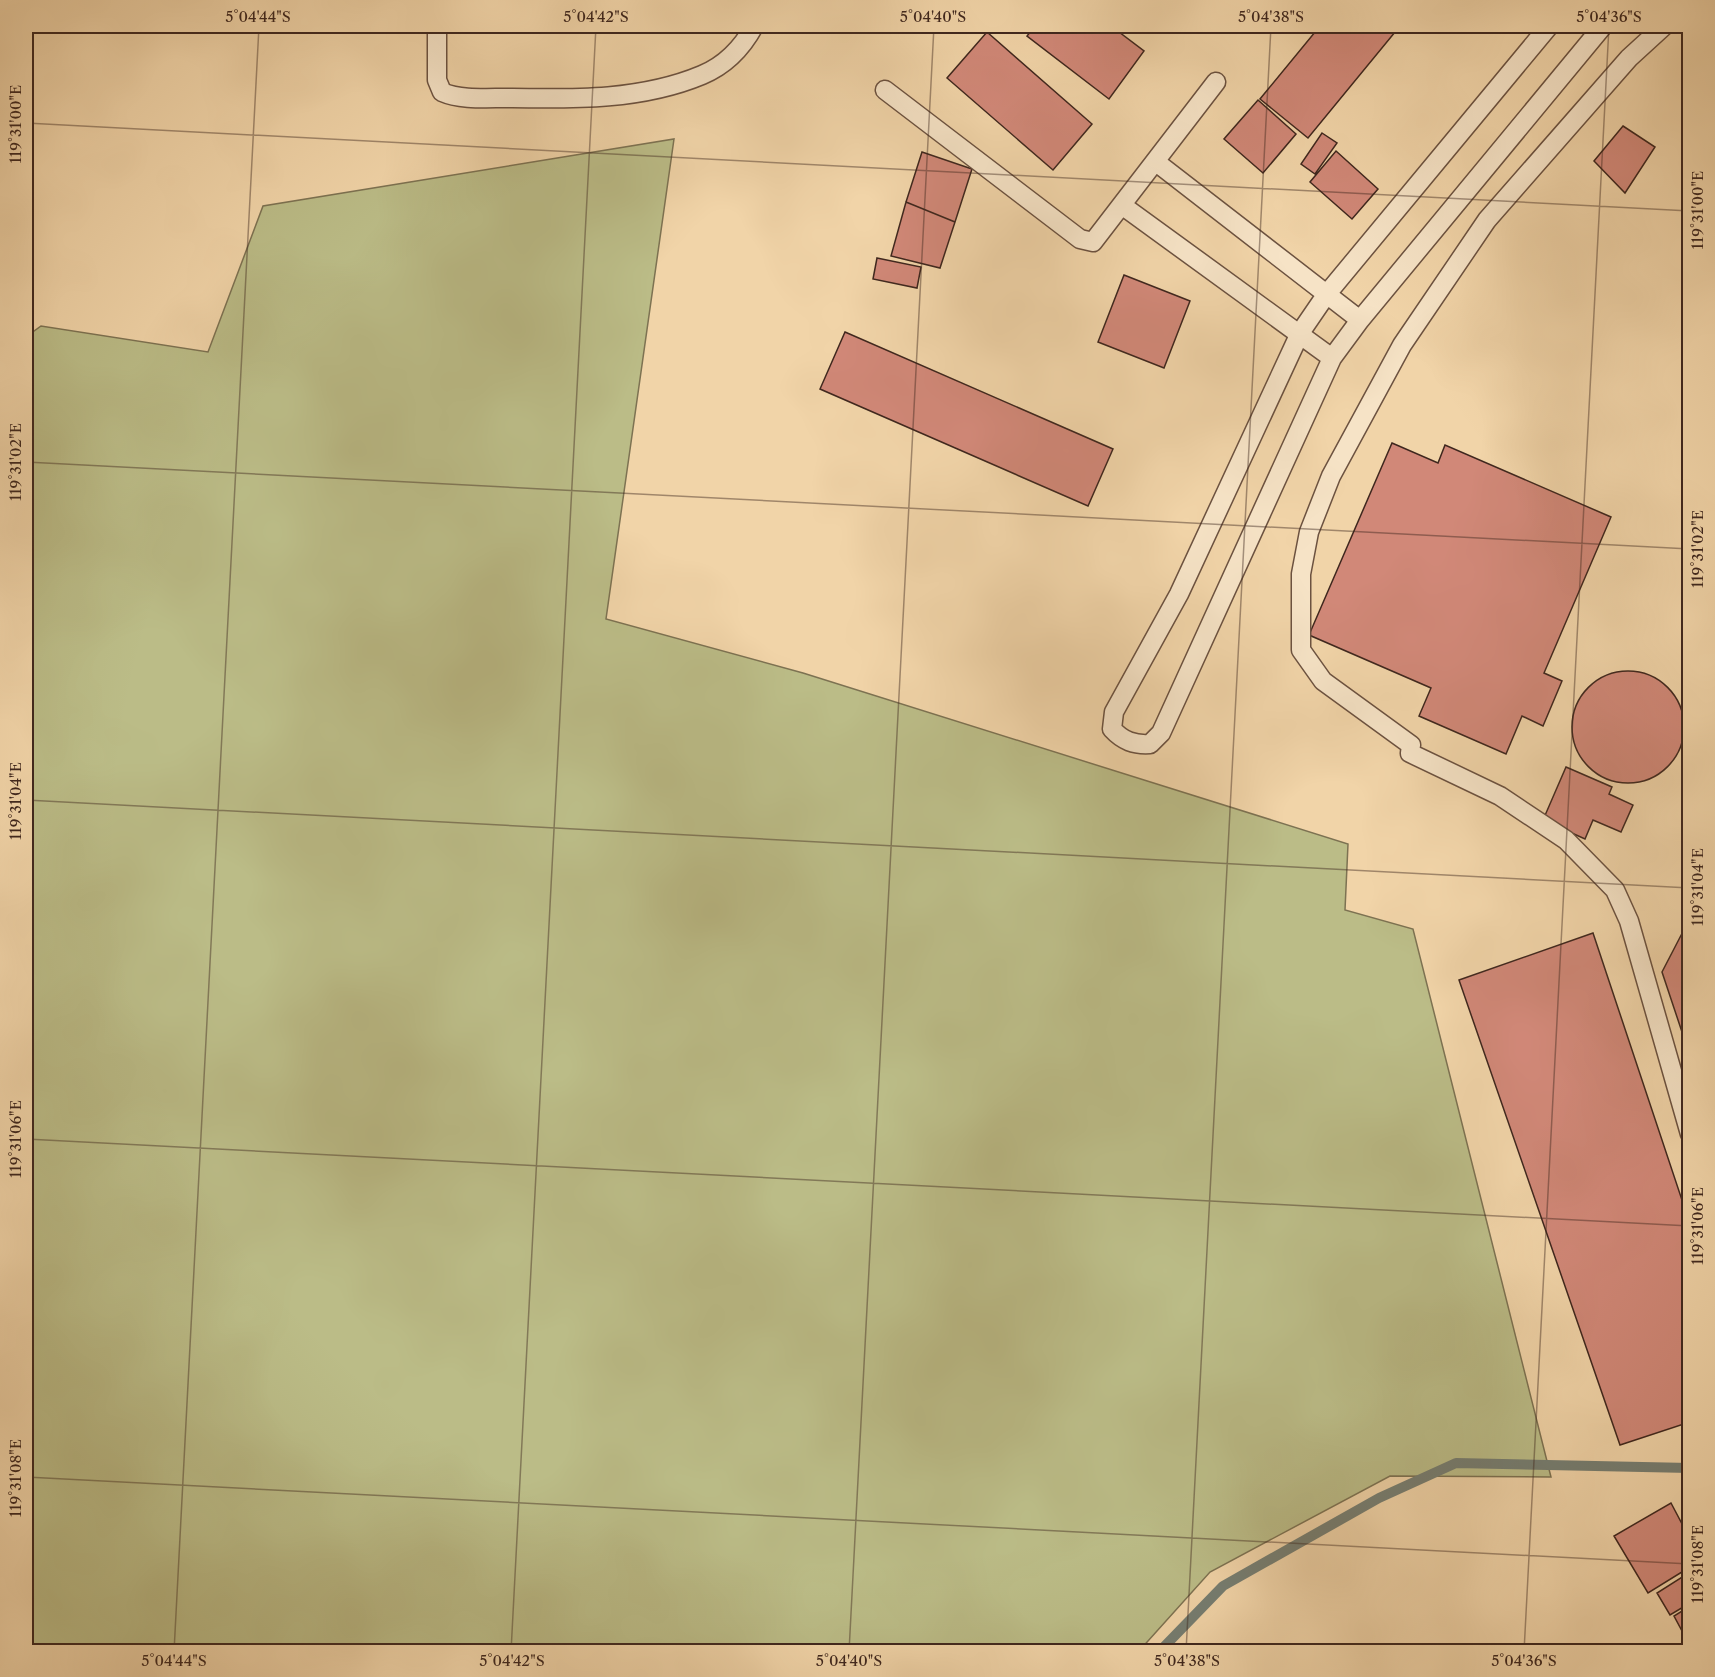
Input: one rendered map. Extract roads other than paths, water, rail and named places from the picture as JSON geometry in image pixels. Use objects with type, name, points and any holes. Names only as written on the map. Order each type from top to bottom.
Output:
[{"type":"lane","points":[[437,26],[437,80],[442,92],[483,98],[584,99],[664,86],[703,75],[730,58],[742,46],[754,26]]},
{"type":"lane","points":[[1549,26],[1326,295],[1300,333],[1179,594],[1114,712],[1112,729],[1121,738],[1137,745],[1150,744],[1161,733],[1332,358],[1360,320],[1603,26]]},
{"type":"lane","points":[[1664,26],[1629,58],[1487,220],[1402,345],[1331,476],[1312,523],[1301,574],[1300,612],[1301,650],[1323,681],[1411,744],[1410,753],[1500,796],[1566,840],[1614,890],[1629,921],[1689,1134]]},
{"type":"lane","points":[[885,90],[1087,241],[1097,239],[1216,82]]},
{"type":"lane","points":[[1156,162],[1360,320]]},
{"type":"lane","points":[[1123,206],[1332,358]]},
{"type":"waterway","points":[[1159,1652],[1223,1586],[1379,1498],[1456,1463],[1690,1468]]}]
